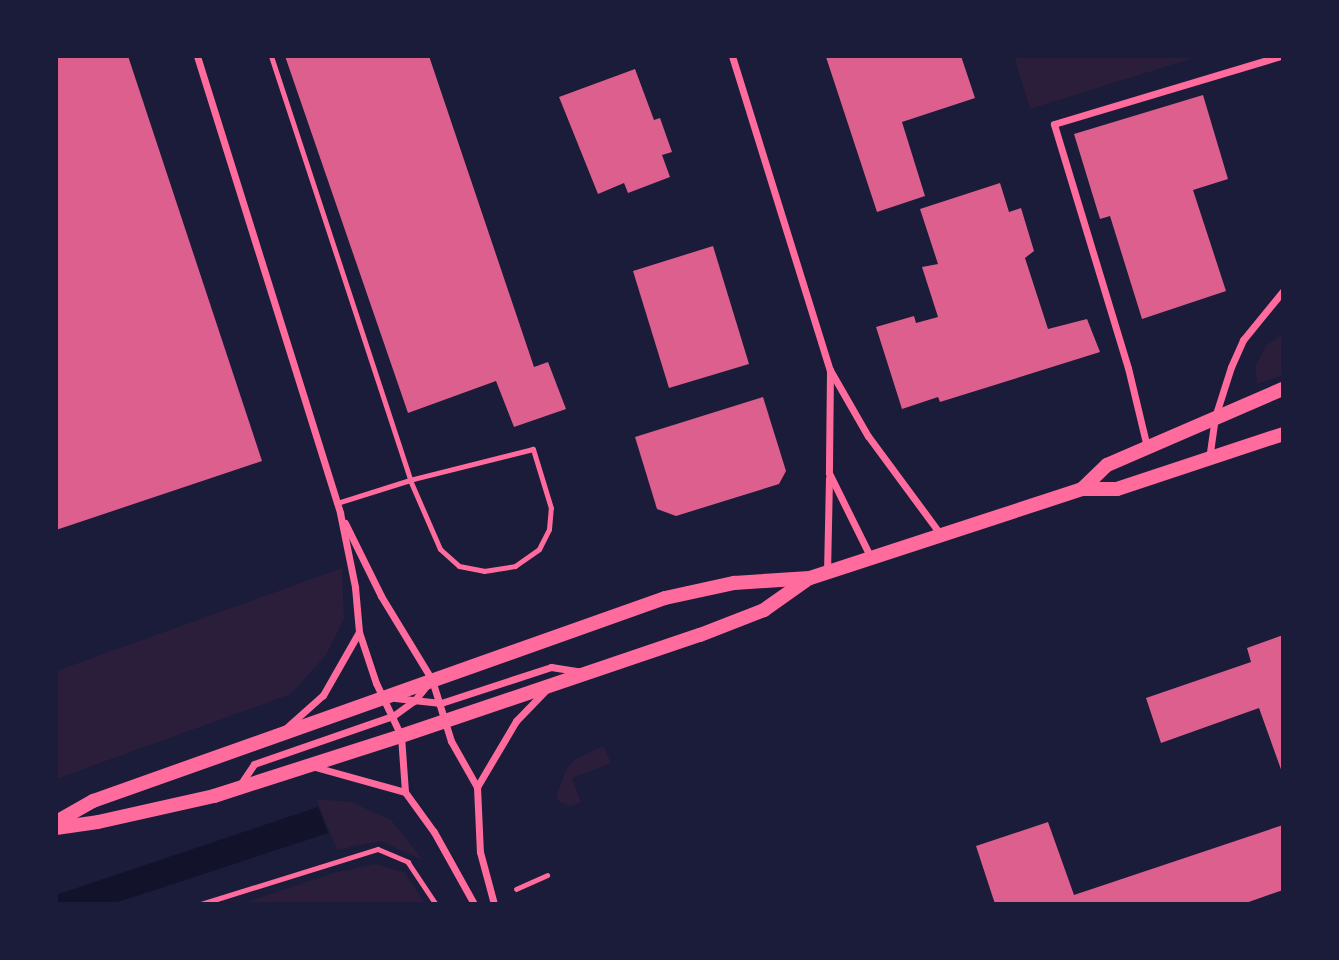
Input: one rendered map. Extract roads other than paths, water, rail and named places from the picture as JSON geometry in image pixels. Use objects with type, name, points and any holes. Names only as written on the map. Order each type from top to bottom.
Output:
[{"type":"main road","points":[[1082,489],[1107,464],[1283,389]]},
{"type":"main road","points":[[56,822],[93,801],[665,598],[734,583],[810,578],[1082,489],[1117,489],[1283,434]]},
{"type":"main road","points":[[56,828],[98,822],[237,789],[593,673],[764,610],[810,578]]},
{"type":"street","points":[[197,56],[340,513],[355,587],[359,632],[376,683],[401,736],[405,792],[434,832],[474,904]]},
{"type":"street","points":[[732,56],[830,370],[868,436],[941,535]]},
{"type":"street","points":[[1147,447],[1128,368],[1054,124],[1281,56]]},
{"type":"street","points":[[1209,459],[1215,417],[1231,366],[1243,340],[1283,291]]},
{"type":"street","points":[[827,573],[830,370]]},
{"type":"street","points":[[829,474],[872,559]]},
{"type":"street","points":[[340,513],[381,596],[432,680],[447,720],[451,741],[477,787],[480,852],[494,904]]},
{"type":"street","points":[[280,733],[323,695],[359,632]]},
{"type":"street","points":[[384,696],[441,703],[551,667],[593,673]]},
{"type":"street","points":[[237,789],[254,764],[393,716],[414,701],[432,680]]},
{"type":"street","points":[[477,787],[516,721],[547,688]]},
{"type":"street","points":[[309,766],[405,792]]},
{"type":"lane","points":[[271,56],[410,480],[440,549],[459,566],[484,570],[515,566],[539,549],[549,529],[551,508],[533,449],[410,480],[337,503]]}]
